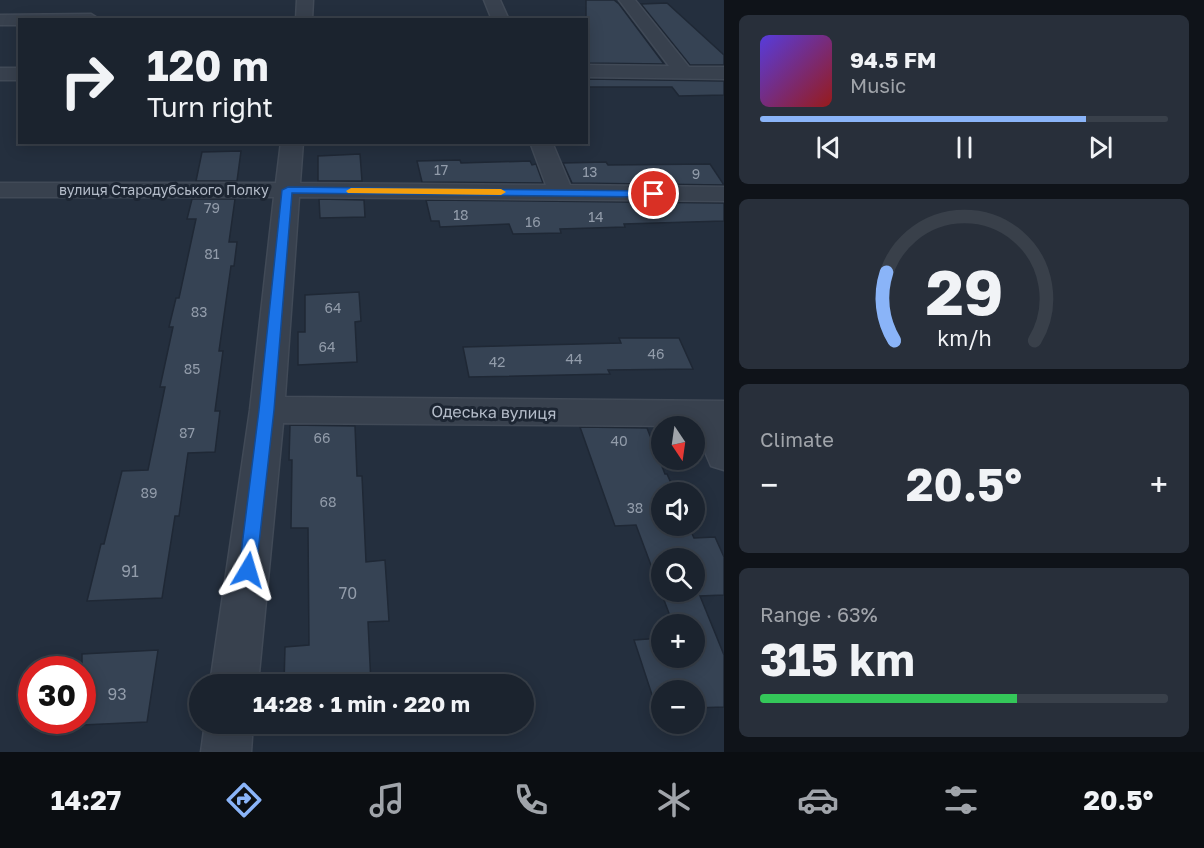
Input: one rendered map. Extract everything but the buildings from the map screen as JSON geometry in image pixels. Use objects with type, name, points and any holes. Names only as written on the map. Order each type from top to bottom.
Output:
[{"type":"street","points":[[303,18],[305,0]]},
{"type":"street","points":[[492,0],[500,18]]},
{"type":"street","points":[[627,0],[684,74]]},
{"type":"street","points":[[62,18],[93,16]]},
{"type":"street","points":[[0,20],[18,20]]},
{"type":"street","points":[[588,71],[724,73]]},
{"type":"street","points":[[0,74],[18,74]]},
{"type":"street","points":[[235,674],[267,410],[292,144]]},
{"type":"street","points":[[541,144],[561,193]]},
{"type":"street","name":"вулиця Стародубського Полку","points":[[4,196],[288,190],[724,194]]},
{"type":"street","name":"Одеська вулиця","points":[[267,410],[723,414]]},
{"type":"street","name":"Одеська вулиця","points":[[723,414],[705,414],[724,456]]},
{"type":"street","points":[[226,752],[228,734]]},
{"type":"slow traffic","points":[[351,191],[501,192]]},
{"type":"route","points":[[248,570],[267,410],[288,190],[654,194]]}]
